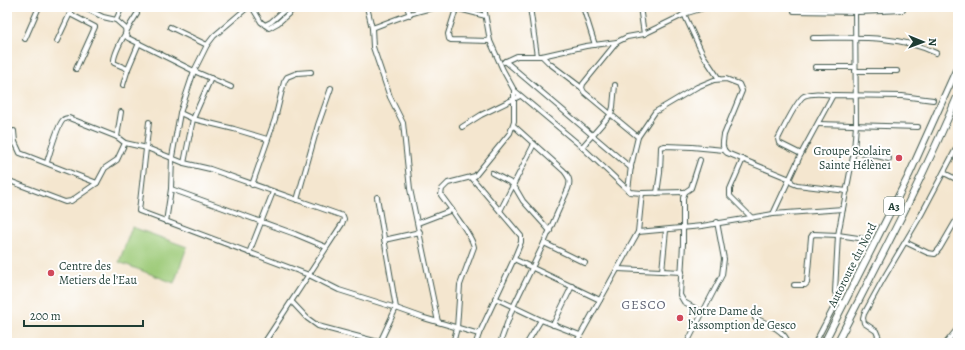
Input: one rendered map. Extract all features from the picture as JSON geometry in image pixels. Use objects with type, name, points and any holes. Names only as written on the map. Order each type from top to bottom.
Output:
[{"type":"highway","name":"Autoroute du Nord","points":[[824,343],[909,175],[958,66]]},
{"type":"highway","name":"Autoroute du Nord","points":[[837,343],[902,215],[958,95]]},
{"type":"street","points":[[25,39],[39,7]]},
{"type":"street","points":[[57,41],[73,7]]},
{"type":"street","points":[[83,7],[102,16],[116,20],[122,25],[126,32],[126,36],[139,43],[194,71],[231,86]]},
{"type":"street","points":[[116,20],[122,7]]},
{"type":"street","points":[[166,222],[171,189],[172,157],[180,113],[194,71],[207,45],[214,36],[248,7]]},
{"type":"street","points":[[252,7],[261,22],[269,28],[296,7]]},
{"type":"street","points":[[265,25],[271,22],[288,7]]},
{"type":"street","points":[[367,7],[372,28],[374,47],[390,97],[403,123],[408,179],[438,322]]},
{"type":"street","points":[[407,7],[410,15]]},
{"type":"street","points":[[484,7],[490,41],[514,90],[582,147],[630,192],[685,192],[691,188],[700,160]]},
{"type":"street","points":[[530,7],[539,56],[582,88],[584,92],[638,137]]},
{"type":"street","points":[[583,7],[595,45]]},
{"type":"street","points":[[640,7],[644,34]]},
{"type":"street","points":[[686,7],[684,14],[703,55],[720,79]]},
{"type":"street","points":[[500,64],[516,56],[539,56],[617,42],[627,37],[644,34],[684,14],[708,7]]},
{"type":"street","points":[[372,28],[425,9],[456,9],[485,16]]},
{"type":"street","points":[[456,9],[448,34],[448,39],[490,41]]},
{"type":"street","points":[[843,305],[835,292],[838,235],[854,151],[856,125],[854,38],[855,9]]},
{"type":"street","points":[[794,10],[903,10]]},
{"type":"street","points":[[70,14],[95,28],[76,69]]},
{"type":"street","points":[[128,69],[114,63],[113,61],[126,32],[137,14]]},
{"type":"street","points":[[170,28],[207,45]]},
{"type":"street","points":[[813,38],[891,40],[911,43],[936,53]]},
{"type":"street","points":[[582,88],[583,84],[617,42]]},
{"type":"street","points":[[123,85],[139,43]]},
{"type":"street","points":[[505,61],[631,168]]},
{"type":"street","points":[[815,67],[897,71]]},
{"type":"street","points":[[252,185],[259,168],[278,107],[284,82],[287,77],[296,73],[311,72]]},
{"type":"street","points":[[184,163],[193,119],[211,78]]},
{"type":"street","points":[[628,190],[638,137],[657,110],[697,88],[726,78],[739,84],[742,91],[724,135],[724,150]]},
{"type":"street","points":[[582,147],[611,114],[613,108],[614,85]]},
{"type":"street","points":[[296,200],[314,138],[331,88]]},
{"type":"street","points":[[453,343],[457,328],[458,291],[463,273],[474,247],[468,234],[441,195],[442,189],[448,184],[475,176],[510,133],[513,125],[514,90]]},
{"type":"street","points":[[801,154],[779,143],[778,139],[797,104],[805,96],[816,94],[902,96],[933,100]]},
{"type":"street","points":[[773,214],[801,154],[832,95]]},
{"type":"street","points":[[462,127],[481,115],[520,96]]},
{"type":"street","points":[[117,137],[120,112]]},
{"type":"street","points":[[180,113],[193,119],[267,139]]},
{"type":"street","points":[[47,162],[58,127],[62,120],[66,118],[76,120],[117,137],[125,143],[147,148],[184,163],[210,169],[343,216],[344,219],[342,224],[264,343]]},
{"type":"street","points":[[149,122],[147,148],[138,210],[140,212],[309,275],[339,290],[479,334]]},
{"type":"street","points":[[818,124],[918,127]]},
{"type":"street","points":[[500,343],[513,307],[550,231],[568,189],[570,180],[564,171],[513,125]]},
{"type":"street","points":[[14,131],[15,142],[20,153],[27,157],[47,162],[97,183]]},
{"type":"street","points":[[7,180],[64,202],[71,201],[97,183],[105,168],[117,160],[125,143]]},
{"type":"street","points":[[500,211],[534,144]]},
{"type":"street","points":[[881,343],[876,331],[864,323],[863,318],[882,281],[944,173],[958,145]]},
{"type":"street","points":[[657,193],[660,173],[661,147],[665,146],[692,146],[724,150],[727,153],[790,179],[797,185],[846,191]]},
{"type":"street","points":[[854,151],[889,159]]},
{"type":"street","points":[[743,159],[730,189],[730,196],[752,218]]},
{"type":"street","points":[[492,173],[513,184],[523,201],[550,231]]},
{"type":"street","points":[[944,173],[958,180]]},
{"type":"street","points":[[472,178],[521,236],[521,242],[514,259],[495,298],[476,343]]},
{"type":"street","points":[[171,189],[261,221],[326,247]]},
{"type":"street","points":[[249,253],[273,192]]},
{"type":"street","points":[[685,192],[683,201],[684,228],[681,298],[684,302],[702,312]]},
{"type":"street","points":[[576,343],[638,232],[642,193]]},
{"type":"street","points":[[292,302],[307,318],[318,326],[381,343],[396,308],[377,197]]},
{"type":"street","points":[[638,232],[684,228],[773,214],[843,209]]},
{"type":"street","points":[[418,223],[452,210]]},
{"type":"street","points":[[905,242],[928,253],[935,254],[958,217]]},
{"type":"street","points":[[687,343],[722,275],[723,252],[717,222]]},
{"type":"street","points":[[662,271],[666,230]]},
{"type":"street","points":[[384,240],[420,232]]},
{"type":"street","points":[[794,285],[807,284],[812,235],[816,233],[865,239]]},
{"type":"street","points":[[544,243],[584,263]]},
{"type":"street","points":[[514,259],[600,300]]},
{"type":"street","points":[[618,268],[682,272]]},
{"type":"street","points":[[553,325],[572,286]]},
{"type":"street","points":[[495,298],[541,320],[580,335]]},
{"type":"street","points":[[816,343],[838,299]]},
{"type":"street","points":[[755,318],[774,327],[786,336],[788,343]]},
{"type":"street","points":[[527,343],[541,320]]},
{"type":"street","points":[[946,343],[958,328]]},
{"type":"green space","points":[[132,227],[187,247],[174,283],[119,262]]},
{"type":"place","name":"Groupe Scolaire Sainte Hélène1","points":[[899,158]]},
{"type":"place","name":"Centre des Metiers de l’Eau","points":[[51,273]]},
{"type":"place","name":"Notre Dame de l’assomption de Gesco","points":[[680,318]]},
{"type":"district","name":"GESCO","points":[[644,304]]}]
